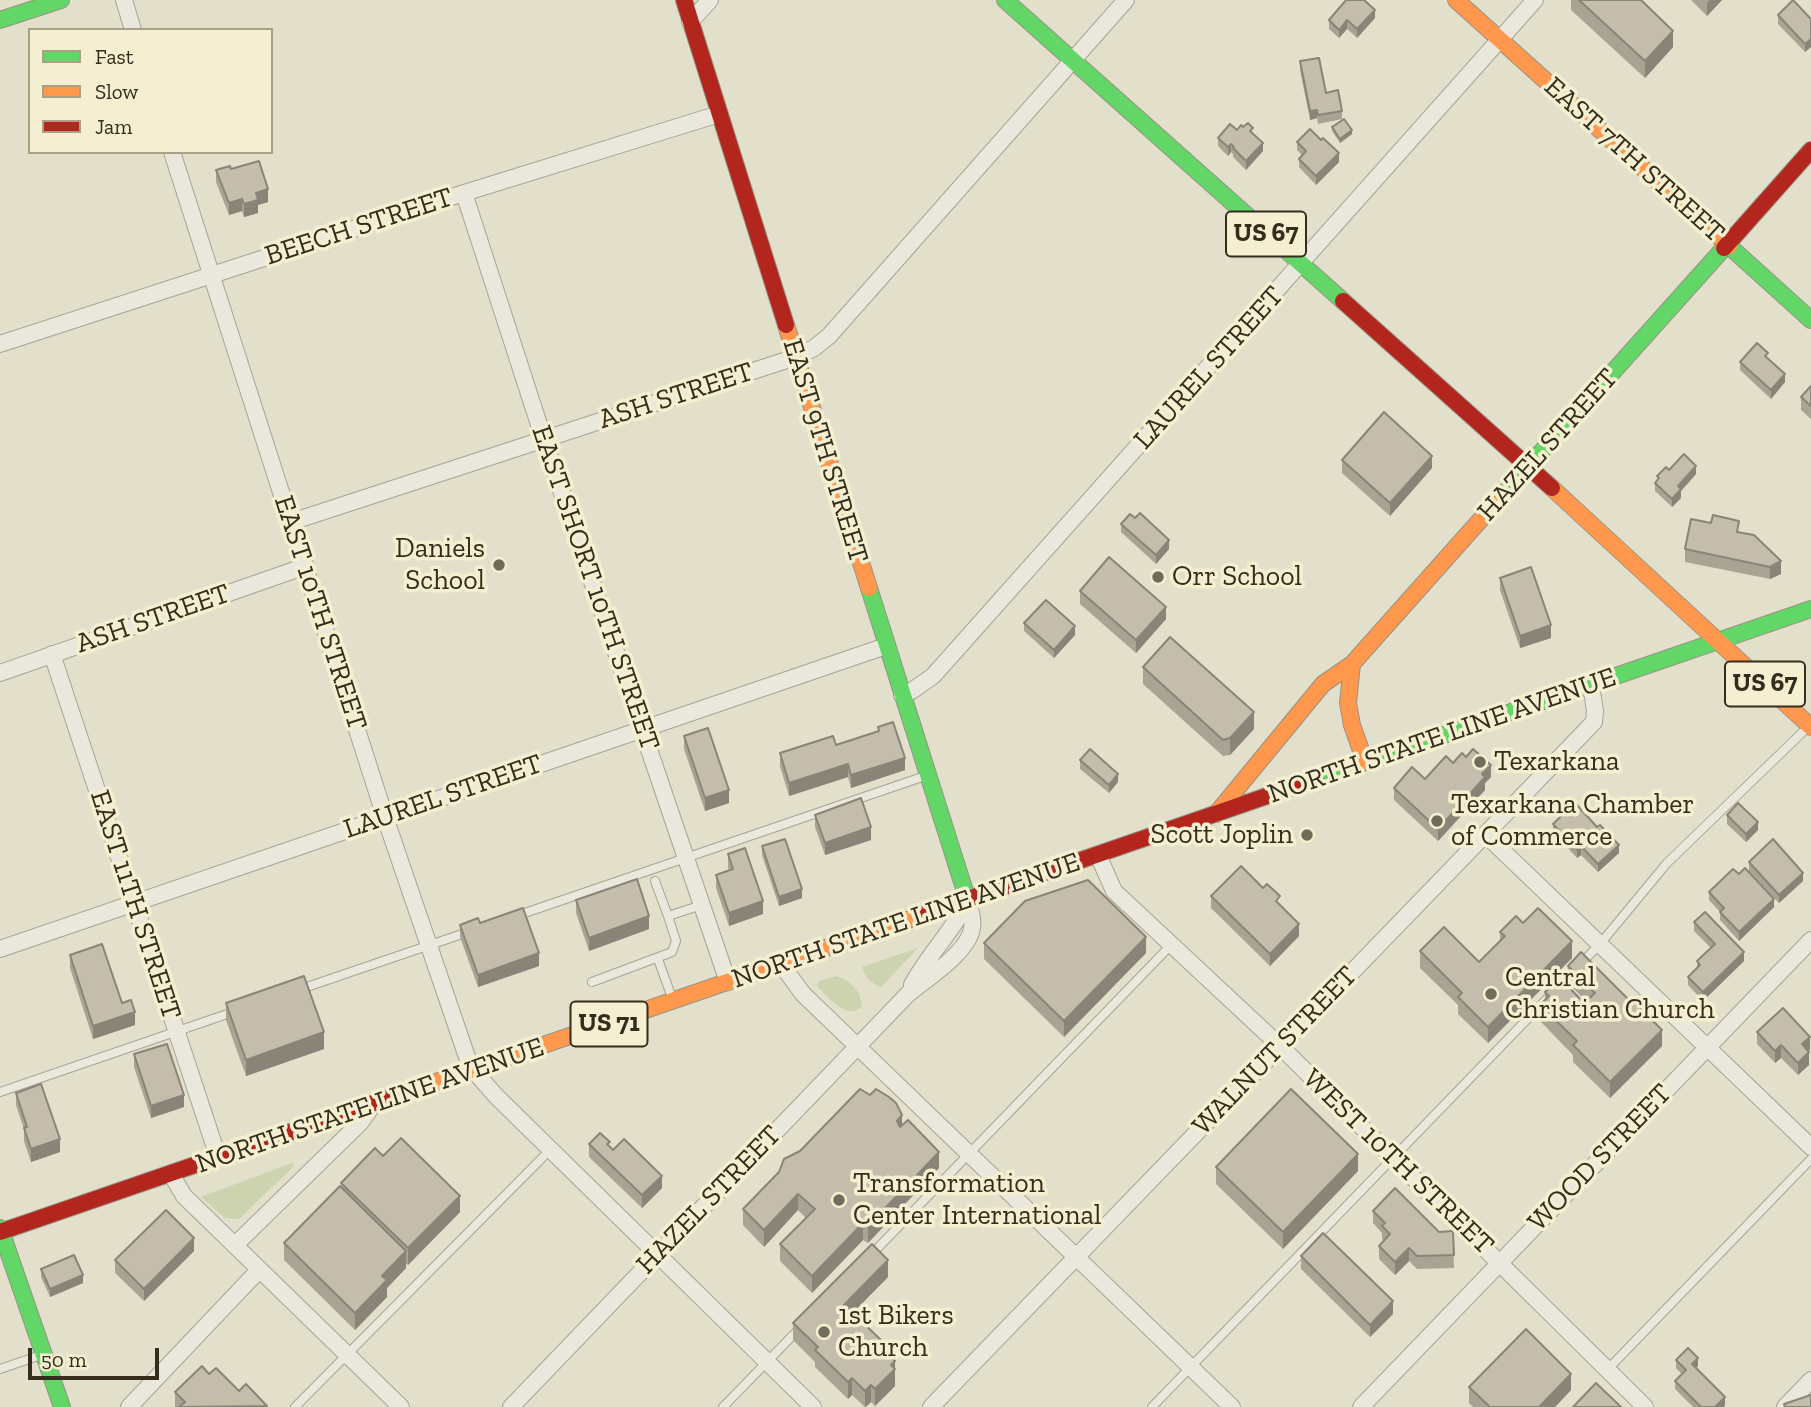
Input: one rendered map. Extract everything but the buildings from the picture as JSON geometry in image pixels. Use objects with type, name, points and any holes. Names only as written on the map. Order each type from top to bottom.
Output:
[{"type":"main road","points":[[0,20],[61,0]]},
{"type":"main road","name":"EAST 9TH STREET","points":[[684,0],[968,901]]},
{"type":"main road","name":"US 67","points":[[1005,0],[1529,467],[1810,726]]},
{"type":"main road","name":"EAST 7TH STREET","points":[[1456,0],[1811,320]]},
{"type":"main road","name":"HAZEL STREET","points":[[1216,814],[1323,684],[1352,664],[1811,150]]},
{"type":"main road","name":"NORTH STATE LINE AVENUE","points":[[0,1231],[474,1071],[1811,609]]},
{"type":"main road","points":[[1352,664],[1346,685],[1346,703],[1365,762]]},
{"type":"main road","points":[[0,1231],[62,1407]]},
{"type":"street","points":[[124,0],[132,28]]},
{"type":"street","points":[[690,22],[710,0]]},
{"type":"street","name":"ASH STREET","points":[[291,522],[796,357],[814,348],[829,336],[1126,0]]},
{"type":"street","name":"LAUREL STREET","points":[[902,695],[933,676],[1535,0]]},
{"type":"street","name":"BEECH STREET","points":[[0,344],[464,193],[719,114]]},
{"type":"street","name":"EAST 10TH STREET","points":[[173,154],[385,817],[461,1045],[474,1071],[491,1091],[813,1407]]},
{"type":"street","name":"EAST SHORT 10TH STREET","points":[[464,193],[544,440],[728,982]]},
{"type":"street","name":"ASH STREET","points":[[0,673],[306,566]]},
{"type":"street","name":"LAUREL STREET","points":[[0,948],[887,646]]},
{"type":"street","name":"EAST 11TH STREET","points":[[52,654],[218,1157]]},
{"type":"street","name":"WALNUT STREET","points":[[931,1407],[1594,722],[1591,685]]},
{"type":"street","points":[[1486,835],[1811,1147]]},
{"type":"street","name":"WEST 10TH STREET","points":[[1098,855],[1114,891],[1280,1046],[1645,1407]]},
{"type":"street","name":"HAZEL STREET","points":[[511,1407],[908,994],[959,951],[970,937],[972,921],[968,901]]},
{"type":"street","name":"WOOD STREET","points":[[1361,1407],[1811,940]]},
{"type":"street","points":[[781,964],[799,989],[1232,1407]]},
{"type":"street","points":[[235,1245],[359,1123],[373,1105]]},
{"type":"street","points":[[171,1174],[184,1196],[401,1407]]},
{"type":"street","points":[[129,1407],[259,1270]]},
{"type":"street","points":[[1785,1407],[1811,1380]]},
{"type":"lane","points":[[1152,1407],[1600,944],[1667,863],[1810,726]]},
{"type":"lane","points":[[505,919],[928,775]]},
{"type":"lane","points":[[592,982],[673,952],[676,946],[655,881]]},
{"type":"lane","points":[[668,916],[702,905]]},
{"type":"lane","points":[[282,995],[480,928]]},
{"type":"lane","points":[[864,1263],[1172,944]]},
{"type":"lane","points":[[658,958],[673,1001]]},
{"type":"lane","points":[[0,1092],[243,1009]]},
{"type":"lane","points":[[295,1407],[551,1149]]},
{"type":"lane","points":[[1608,1369],[1811,1159]]},
{"type":"lane","points":[[723,1407],[806,1322]]},
{"type":"lane","points":[[0,1369],[45,1354]]},
{"type":"green space","points":[[918,948],[881,987],[869,979],[862,967]]},
{"type":"green space","points":[[836,976],[846,980],[857,991],[862,1006],[856,1010],[845,1010],[817,986],[819,981]]},
{"type":"green space","points":[[294,1162],[293,1167],[239,1219],[225,1218],[201,1197]]},
{"type":"traffic: fast","points":[[0,20],[61,0]]},
{"type":"traffic: fast","points":[[1005,0],[1343,301]]},
{"type":"traffic: fast","points":[[1729,246],[1811,320]]},
{"type":"traffic: fast","points":[[1499,499],[1724,248]]},
{"type":"traffic: fast","points":[[869,588],[968,901]]},
{"type":"traffic: fast","points":[[1316,779],[1811,609]]},
{"type":"traffic: fast","points":[[0,1228],[62,1407]]},
{"type":"traffic: slow","points":[[1456,0],[1729,246]]},
{"type":"traffic: slow","points":[[786,325],[869,588]]},
{"type":"traffic: slow","points":[[1552,488],[1811,727]]},
{"type":"traffic: slow","points":[[1365,762],[1352,725],[1348,703],[1352,664],[1499,499]]},
{"type":"traffic: slow","points":[[1216,814],[1323,684],[1352,664]]},
{"type":"traffic: slow","points":[[398,1095],[922,915]]},
{"type":"traffic: jam","points":[[684,0],[786,325]]},
{"type":"traffic: jam","points":[[1724,248],[1811,150]]},
{"type":"traffic: jam","points":[[1343,301],[1552,488]]},
{"type":"traffic: jam","points":[[922,915],[1316,779]]},
{"type":"traffic: jam","points":[[0,1232],[398,1095]]},
{"type":"place","name":"Daniels School","points":[[499,565]]},
{"type":"place","name":"Orr School","points":[[1158,577]]},
{"type":"place","name":"Texarkana","points":[[1480,762]]},
{"type":"place","name":"Texarkana Chamber of Commerce","points":[[1437,821]]},
{"type":"place","name":"Scott Joplin","points":[[1307,835]]},
{"type":"place","name":"Central Christian Church","points":[[1491,994]]},
{"type":"place","name":"Transformation Center International","points":[[839,1200]]},
{"type":"place","name":"1st Bikers Church","points":[[824,1332]]}]
